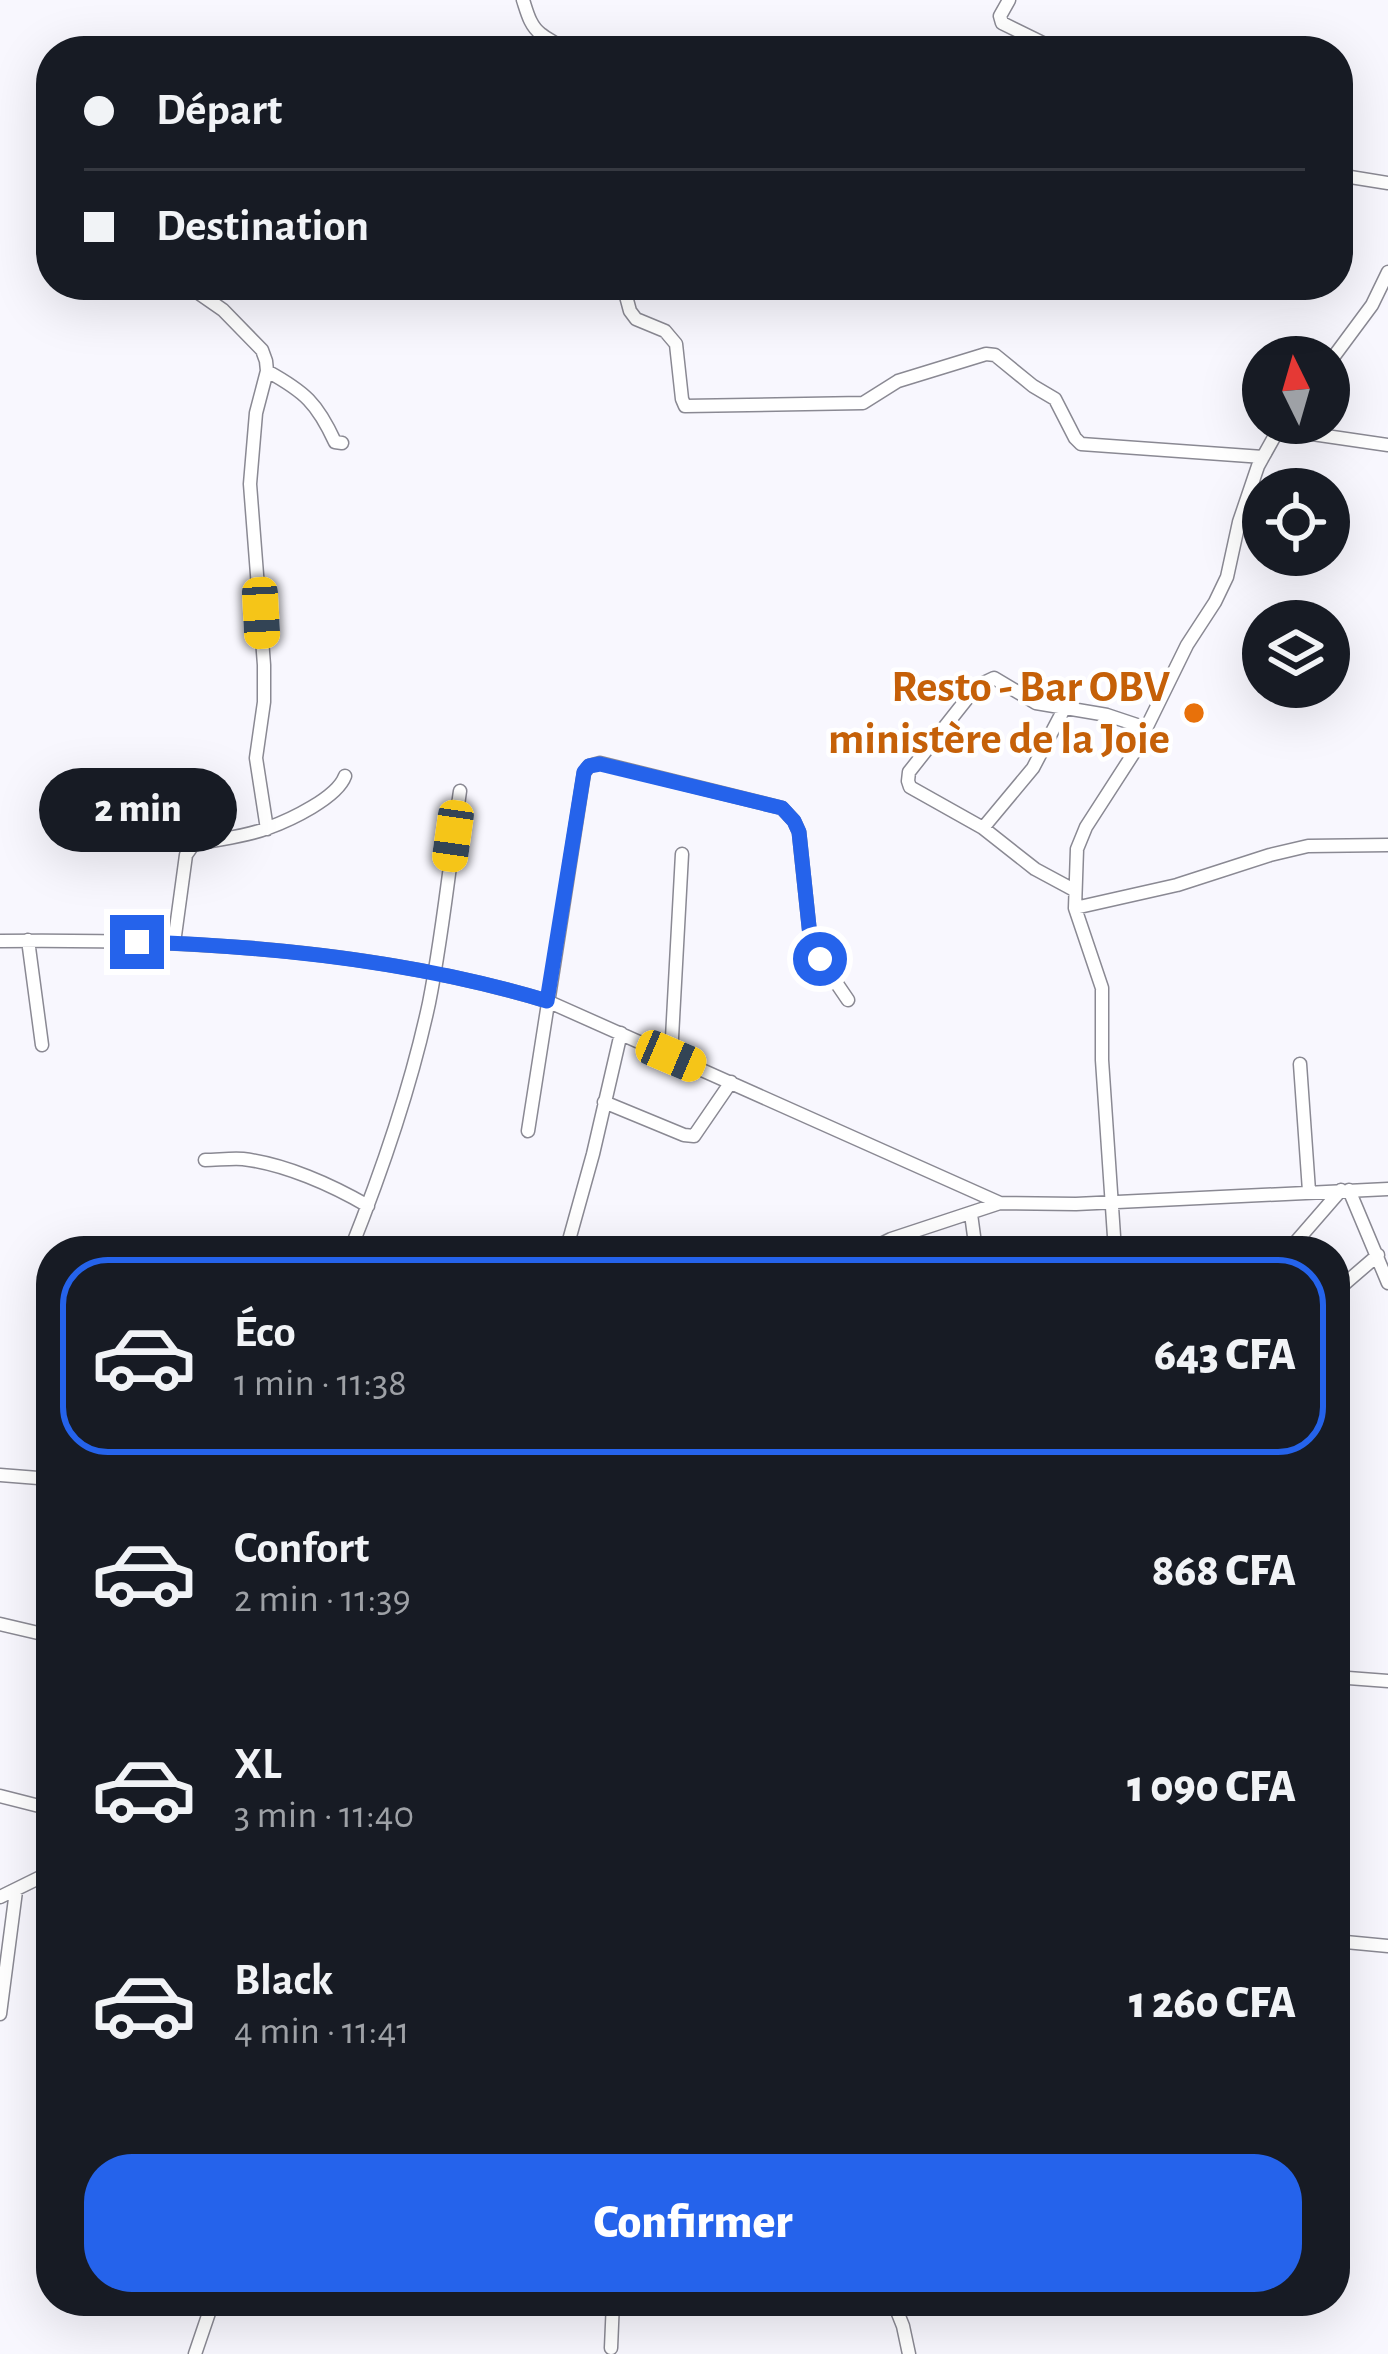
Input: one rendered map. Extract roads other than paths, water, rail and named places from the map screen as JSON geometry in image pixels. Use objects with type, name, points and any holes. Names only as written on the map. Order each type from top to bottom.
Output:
[{"type":"street","points":[[523,0],[533,27],[543,36]]},
{"type":"street","points":[[1009,0],[1001,23],[1028,36]]},
{"type":"street","points":[[1353,178],[1388,183]]},
{"type":"street","points":[[1350,337],[1388,272]]},
{"type":"street","points":[[209,300],[262,350],[267,371],[256,413],[250,484],[264,665],[256,758],[267,829]]},
{"type":"street","points":[[627,300],[636,319],[665,332],[676,344],[685,406],[863,403],[898,381],[986,353],[1055,399],[1081,445],[1262,457]]},
{"type":"street","points":[[267,371],[310,401],[329,424],[335,442],[343,442]]},
{"type":"street","points":[[1350,438],[1388,445]]},
{"type":"street","points":[[1113,1236],[1102,988],[1075,908],[1077,849],[1227,578],[1239,522],[1270,444]]},
{"type":"street","points":[[1074,890],[1035,869],[983,828],[910,788],[909,772],[977,686],[994,678],[1036,703],[1107,715],[1146,728]]},
{"type":"street","points":[[983,828],[1033,768],[1064,707]]},
{"type":"street","points":[[527,1131],[584,772],[589,766],[600,764],[782,808],[799,832],[813,948],[848,1000]]},
{"type":"street","points":[[174,943],[186,855],[193,845],[267,829],[331,795],[345,776]]},
{"type":"street","points":[[356,1236],[415,1059],[434,972],[460,791]]},
{"type":"street","points":[[1075,908],[1178,885],[1308,846],[1388,844]]},
{"type":"street","points":[[671,1056],[682,854]]},
{"type":"street","points":[[0,940],[174,943],[285,951],[491,984],[547,1001],[1000,1203]]},
{"type":"street","points":[[28,940],[42,1046]]},
{"type":"street","points":[[570,1236],[621,1034]]},
{"type":"street","points":[[1300,1064],[1309,1191]]},
{"type":"street","points":[[604,1102],[694,1136],[731,1082]]},
{"type":"street","points":[[205,1160],[243,1160],[284,1169],[368,1206]]},
{"type":"street","points":[[901,1236],[1000,1203],[1388,1189]]},
{"type":"street","points":[[1302,1236],[1345,1190]]},
{"type":"street","points":[[1345,1190],[1388,1283]]},
{"type":"street","points":[[971,1214],[974,1236]]},
{"type":"street","points":[[1350,1279],[1378,1255]]},
{"type":"street","points":[[0,1474],[36,1478]]},
{"type":"street","points":[[0,1624],[36,1632]]},
{"type":"street","points":[[1350,1678],[1388,1681]]},
{"type":"street","points":[[0,1796],[36,1805]]},
{"type":"street","points":[[0,1897],[36,1880]]},
{"type":"street","points":[[0,2014],[16,1891]]},
{"type":"street","points":[[1350,1942],[1388,1946]]},
{"type":"street","points":[[195,2354],[208,2316]]},
{"type":"street","points":[[610,2348],[612,2316]]},
{"type":"street","points":[[899,2316],[909,2354]]},
{"type":"place","name":"Resto - Bar OBV ministère de la Joie","points":[[1194,713]]}]
